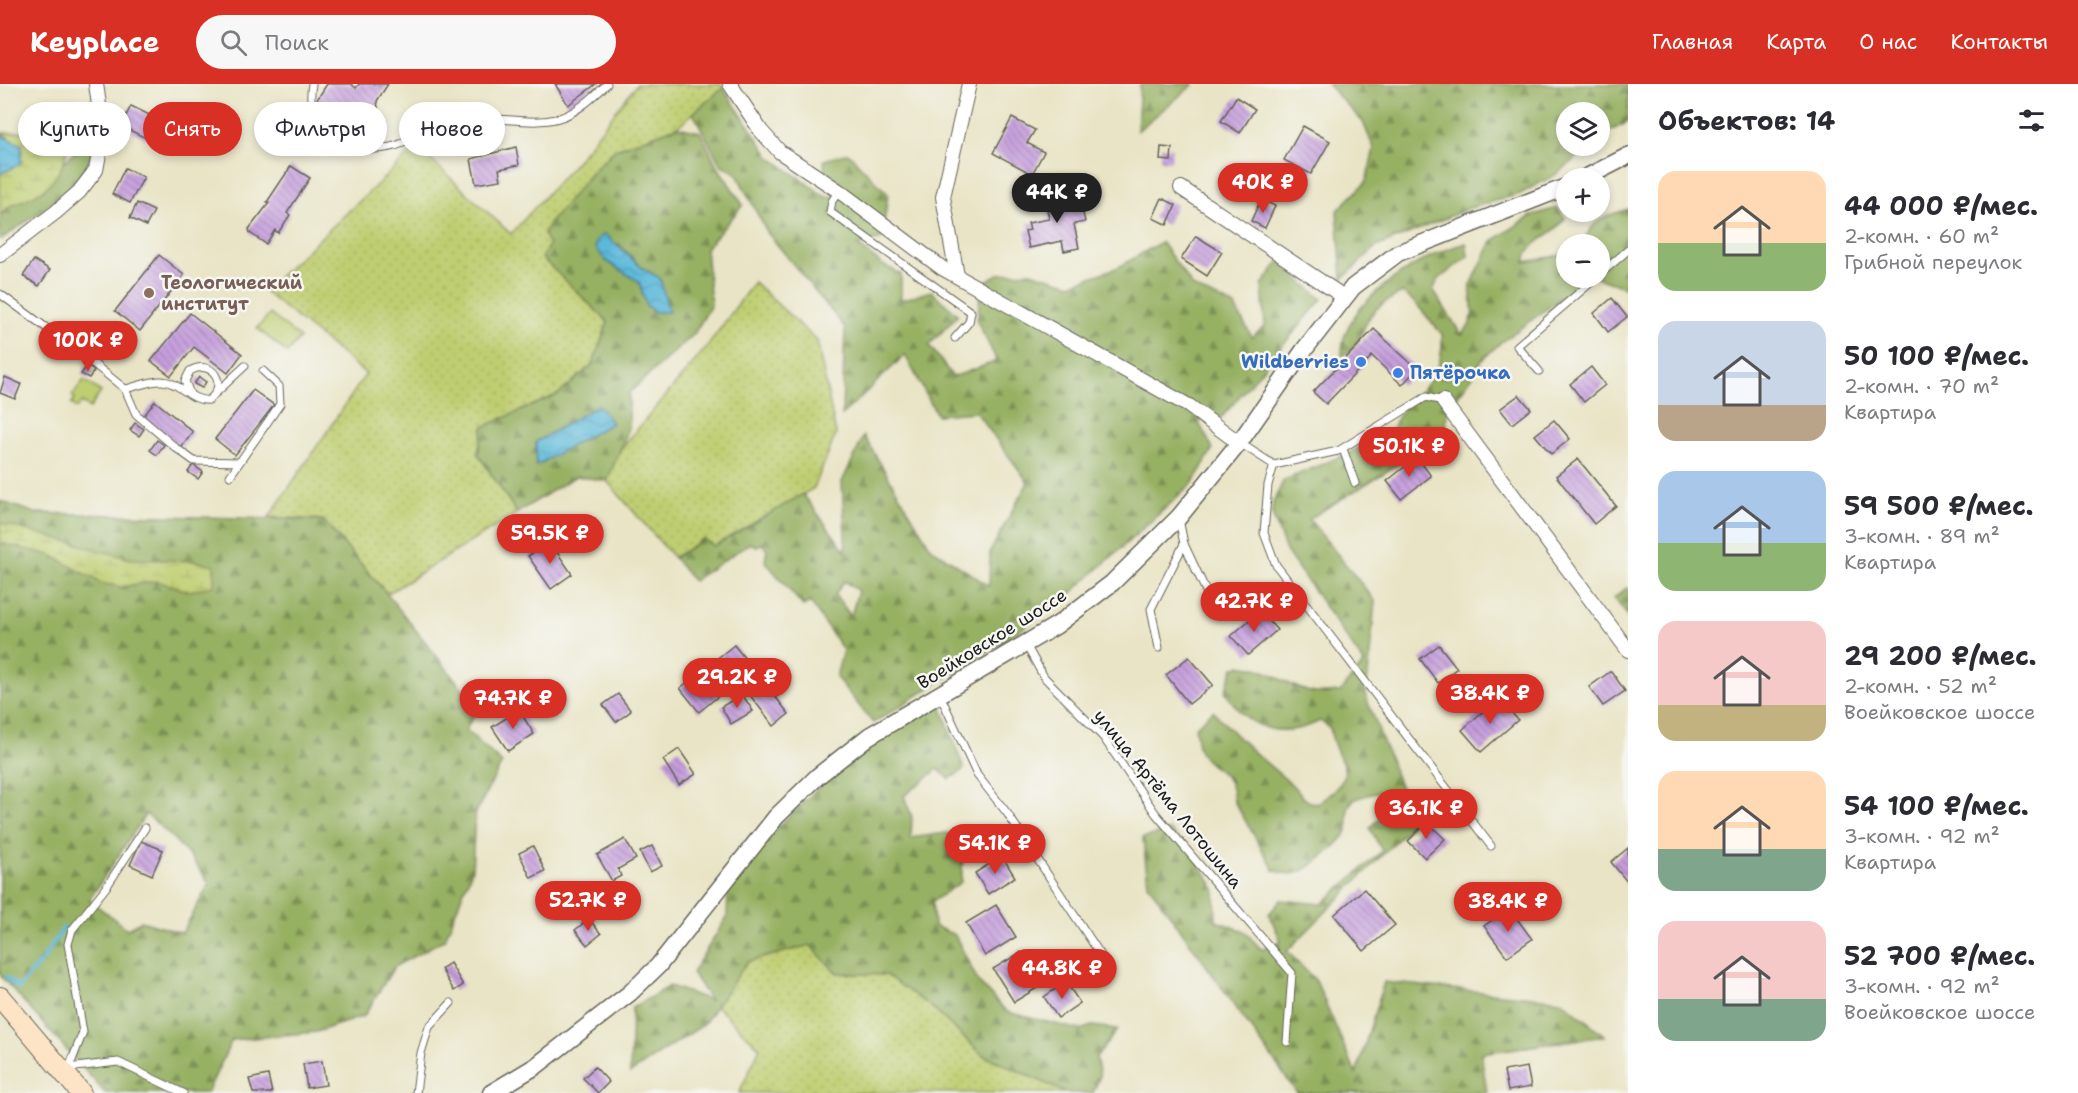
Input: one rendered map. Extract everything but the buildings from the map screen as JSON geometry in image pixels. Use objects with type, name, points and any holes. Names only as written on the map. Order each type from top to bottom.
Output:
[{"type":"main road","points":[[0,997],[81,1093]]},
{"type":"street","points":[[0,255],[79,192],[96,170],[103,133],[96,84]]},
{"type":"street","points":[[730,84],[761,131],[780,152],[839,191],[957,276],[1189,406],[1239,443]]},
{"type":"street","points":[[957,276],[943,197],[969,84]]},
{"type":"street","points":[[1181,188],[1344,297]]},
{"type":"street","name":"Воейковское шоссе","points":[[491,1093],[536,1066],[630,993],[658,966],[776,817],[818,776],[869,736],[1057,625],[1112,583],[1179,517],[1239,443],[1353,287],[1398,253],[1556,191]]},
{"type":"street","points":[[1443,401],[1628,650]]},
{"type":"lane","points":[[312,84],[310,97],[312,113],[320,126],[330,137],[370,149],[393,146],[453,121],[482,116],[541,120],[560,118],[607,84]]},
{"type":"lane","points":[[839,191],[832,201],[830,212],[971,312],[969,322],[955,338]]},
{"type":"lane","points":[[1610,266],[1628,250]]},
{"type":"lane","points":[[1539,370],[1517,346],[1584,288]]},
{"type":"lane","points":[[0,294],[125,389],[136,414],[194,461],[239,462]]},
{"type":"lane","points":[[190,394],[185,381],[186,375],[196,367],[204,366],[216,374],[219,381],[217,392]]},
{"type":"lane","points":[[125,389],[162,381],[177,386],[200,401],[209,400],[245,366]]},
{"type":"lane","points":[[230,476],[280,404],[279,386],[263,371]]},
{"type":"lane","points":[[1239,443],[1274,465],[1343,449],[1426,397],[1443,401]]},
{"type":"lane","points":[[1343,449],[1355,483]]},
{"type":"lane","points":[[1274,465],[1268,485],[1264,533],[1276,565],[1491,846]]},
{"type":"lane","points":[[1179,517],[1184,544],[1214,606]]},
{"type":"lane","points":[[1159,648],[1151,609],[1184,544]]},
{"type":"lane","name":"улица Артёма Лотошина","points":[[1025,644],[1044,677],[1102,737],[1156,813],[1292,974],[1287,1042]]},
{"type":"lane","points":[[940,695],[977,775],[1006,813],[1108,966]]},
{"type":"lane","points":[[66,1075],[83,1032],[68,944],[72,930],[107,886],[145,828]]},
{"type":"lane","points":[[416,1093],[421,1053],[429,1028],[451,1003]]},
{"type":"lane","points":[[66,1075],[76,1067],[118,1062],[183,1093]]},
{"type":"green space","points":[[637,84],[721,84],[723,88],[677,127],[616,149],[595,169],[544,235],[550,245],[542,258],[608,322],[593,364],[559,394],[483,428],[478,454],[517,513],[387,594],[323,520],[269,517],[366,374],[264,291],[407,156],[427,156],[511,234],[580,157]]},
{"type":"green space","points":[[1140,84],[1193,84],[1193,85],[1137,131]]},
{"type":"green space","points":[[1327,84],[1628,84],[1628,122],[1610,131],[1610,102],[1556,102],[1556,156],[1578,156],[1565,168],[1556,168],[1556,175],[1520,194],[1470,208],[1376,247],[1342,279],[1337,211],[1366,182],[1374,149],[1363,122]]},
{"type":"green space","points":[[723,88],[770,157],[826,197],[838,199],[826,188],[824,160],[848,153],[888,194],[882,239],[857,245],[883,265],[901,274],[901,300],[931,291],[958,315],[929,345],[953,377],[997,361],[977,321],[981,284],[998,274],[1030,272],[1071,284],[1119,267],[1161,242],[1194,288],[1234,305],[1252,337],[1265,326],[1262,285],[1279,262],[1322,299],[1222,417],[1198,421],[1213,449],[1192,484],[1067,597],[1001,643],[873,723],[836,677],[843,650],[810,602],[803,606],[765,561],[767,550],[763,544],[756,546],[750,543],[693,581],[674,558],[703,539],[714,546],[803,494],[846,552],[842,482],[864,436],[931,548],[989,586],[990,552],[1028,482],[976,412],[937,415],[905,355],[842,415],[845,328],[767,232],[736,173],[720,164],[693,113]],"holes":[[[844,581],[858,591],[851,616],[835,595]]]},
{"type":"green space","points":[[677,127],[700,132],[716,164],[743,205],[706,248],[711,305],[694,334],[629,393],[629,428],[607,481],[576,476],[517,513],[478,454],[483,427],[559,394],[593,364],[608,322],[542,258],[549,245],[544,235],[547,226],[595,169],[616,149]],"holes":[[[618,243],[642,268],[653,274],[646,305],[639,282],[631,276]],[[597,406],[612,423],[536,465],[536,442]]]},
{"type":"green space","points":[[18,132],[18,156],[65,156],[49,184],[39,193],[10,206],[0,215],[0,174],[9,167],[8,137],[0,133]]},
{"type":"green space","points":[[70,156],[91,156],[81,175],[53,203],[0,240],[0,215],[7,207],[44,190]]},
{"type":"green space","points":[[1556,208],[1556,222],[1562,222],[1532,248],[1525,262],[1556,256],[1556,288],[1575,288],[1500,343],[1481,361],[1452,404],[1447,415],[1444,436],[1309,519],[1375,601],[1366,697],[1409,809],[1439,798],[1287,951],[1316,981],[1356,1074],[1384,982],[1561,1000],[1605,1036],[1481,1053],[1487,1093],[1297,1093],[1148,884],[1143,838],[1170,830],[1191,851],[1215,889],[1216,921],[1244,931],[1261,949],[1281,941],[1269,914],[1281,900],[1322,904],[1382,851],[1370,828],[1397,799],[1385,791],[1361,797],[1351,803],[1348,810],[1347,831],[1333,848],[1317,861],[1297,873],[1274,870],[1234,801],[1227,777],[1200,752],[1195,727],[1213,711],[1249,748],[1312,803],[1317,804],[1341,783],[1344,769],[1330,728],[1320,721],[1292,730],[1266,728],[1254,723],[1244,715],[1225,691],[1234,667],[1245,666],[1265,671],[1305,690],[1318,693],[1340,692],[1364,663],[1286,551],[1272,514],[1273,502],[1284,480],[1347,454],[1392,430],[1398,417],[1431,379],[1437,368],[1442,334],[1418,306],[1402,293],[1374,311],[1353,348],[1342,356],[1345,336],[1354,318],[1368,300],[1406,270],[1427,258],[1466,243],[1468,256],[1439,279],[1433,290],[1461,334],[1469,326],[1473,313],[1470,287],[1492,241],[1533,215]]},
{"type":"green space","points":[[1628,209],[1628,288],[1610,282],[1610,234],[1587,234],[1598,222],[1610,222],[1612,214]]},
{"type":"green space","points":[[754,282],[817,341],[836,434],[814,488],[714,547],[703,539],[674,558],[607,481],[620,450],[706,348]]},
{"type":"green space","points":[[270,314],[300,338],[287,353],[257,328]]},
{"type":"green space","points":[[84,380],[101,392],[90,408],[82,403],[77,408],[71,404],[75,398],[72,396]]},
{"type":"green space","points":[[0,501],[35,513],[323,520],[387,594],[478,708],[466,730],[502,763],[475,814],[472,870],[445,939],[394,967],[364,1016],[316,1032],[232,1040],[207,1093],[105,1093],[0,975]],"holes":[[[146,814],[188,855],[209,884],[182,933],[141,921],[128,929],[89,900]]]},
{"type":"green space","points":[[0,523],[131,559],[195,561],[214,565],[214,586],[188,591],[157,581],[120,587],[101,583],[51,555],[0,543]]},
{"type":"green space","points":[[1628,587],[1628,616],[1614,598]]},
{"type":"green space","points":[[931,708],[942,708],[964,769],[950,779],[938,769],[904,796],[912,817],[911,838],[946,833],[965,835],[961,882],[932,902],[934,926],[955,935],[979,983],[1007,1012],[1080,1030],[1092,1026],[1118,1029],[1096,1057],[1100,1076],[1093,1093],[1067,1093],[983,1055],[930,1006],[886,975],[837,973],[810,945],[747,962],[703,1025],[630,1073],[632,1008],[670,986],[710,1000],[692,973],[727,917],[728,891],[775,830],[849,758]]},
{"type":"green space","points":[[810,945],[837,973],[886,975],[930,1006],[983,1055],[1067,1093],[739,1093],[760,1048],[716,1006],[747,962]]},
{"type":"water","points":[[0,135],[18,143],[18,156],[21,156],[21,162],[17,166],[0,174]]},
{"type":"water","points":[[605,234],[642,268],[660,278],[669,312],[654,312],[646,305],[639,282],[606,261],[595,247],[597,239]]},
{"type":"water","points":[[598,405],[612,423],[536,466],[536,442]]},
{"type":"waterway","points":[[6,977],[18,988],[43,959],[64,927]]},
{"type":"place","name":"Теологический институт","points":[[149,293]]},
{"type":"place","name":"Wildberries","points":[[1361,362]]},
{"type":"place","name":"Пятёрочка","points":[[1398,373]]}]
